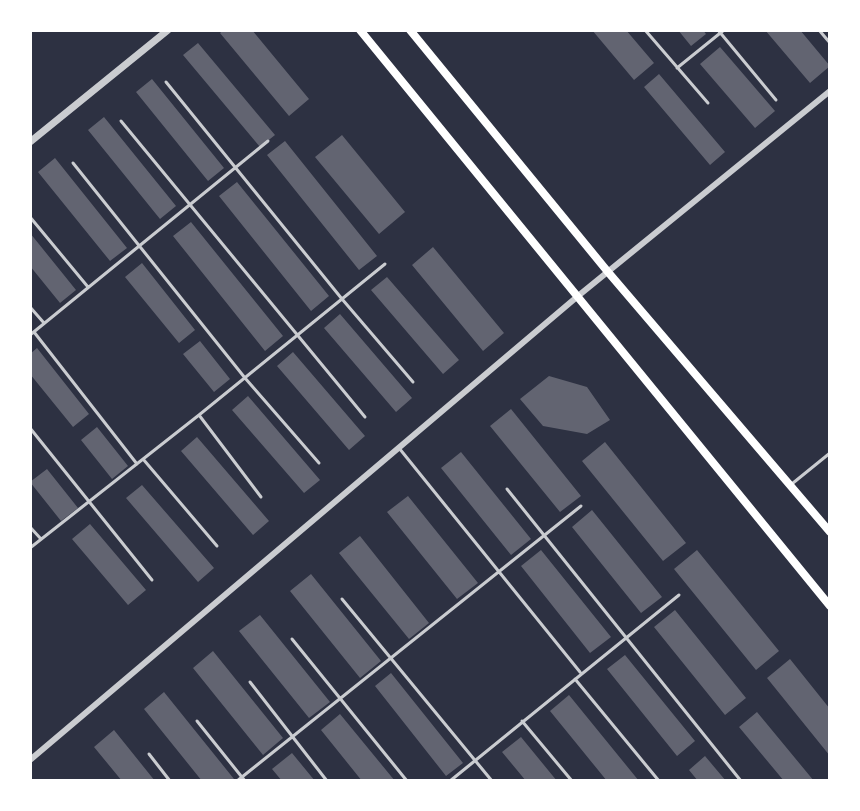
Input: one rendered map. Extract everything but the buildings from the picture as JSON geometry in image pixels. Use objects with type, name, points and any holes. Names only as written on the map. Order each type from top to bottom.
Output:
[{"type":"main road","points":[[360,30],[830,606]]},
{"type":"main road","points":[[410,30],[608,272],[830,532]]},
{"type":"street","points":[[30,142],[168,30]]},
{"type":"street","points":[[30,760],[578,296],[830,91]]},
{"type":"lane","points":[[645,30],[708,103]]},
{"type":"lane","points":[[819,30],[830,43]]},
{"type":"lane","points":[[677,68],[721,31],[776,100]]},
{"type":"lane","points":[[166,82],[413,382]]},
{"type":"lane","points":[[121,121],[365,417]]},
{"type":"lane","points":[[137,464],[32,333],[268,141]]},
{"type":"lane","points":[[73,163],[245,378],[319,463]]},
{"type":"lane","points":[[30,217],[88,287]]},
{"type":"lane","points":[[30,548],[385,264]]},
{"type":"lane","points":[[30,307],[44,323]]},
{"type":"lane","points":[[199,415],[261,497]]},
{"type":"lane","points":[[30,428],[152,580]]},
{"type":"lane","points":[[399,448],[581,673]]},
{"type":"lane","points":[[790,485],[830,453]]},
{"type":"lane","points":[[143,459],[217,546]]},
{"type":"lane","points":[[507,489],[741,781]]},
{"type":"lane","points":[[237,781],[581,506]]},
{"type":"lane","points":[[30,527],[41,539]]},
{"type":"lane","points":[[450,781],[679,595]]},
{"type":"lane","points":[[342,599],[492,781]]},
{"type":"lane","points":[[292,639],[407,781]]},
{"type":"lane","points":[[575,678],[659,781]]},
{"type":"lane","points":[[250,682],[327,781]]},
{"type":"lane","points":[[197,721],[243,779]]},
{"type":"lane","points":[[522,721],[572,781]]},
{"type":"lane","points":[[149,754],[170,781]]}]
